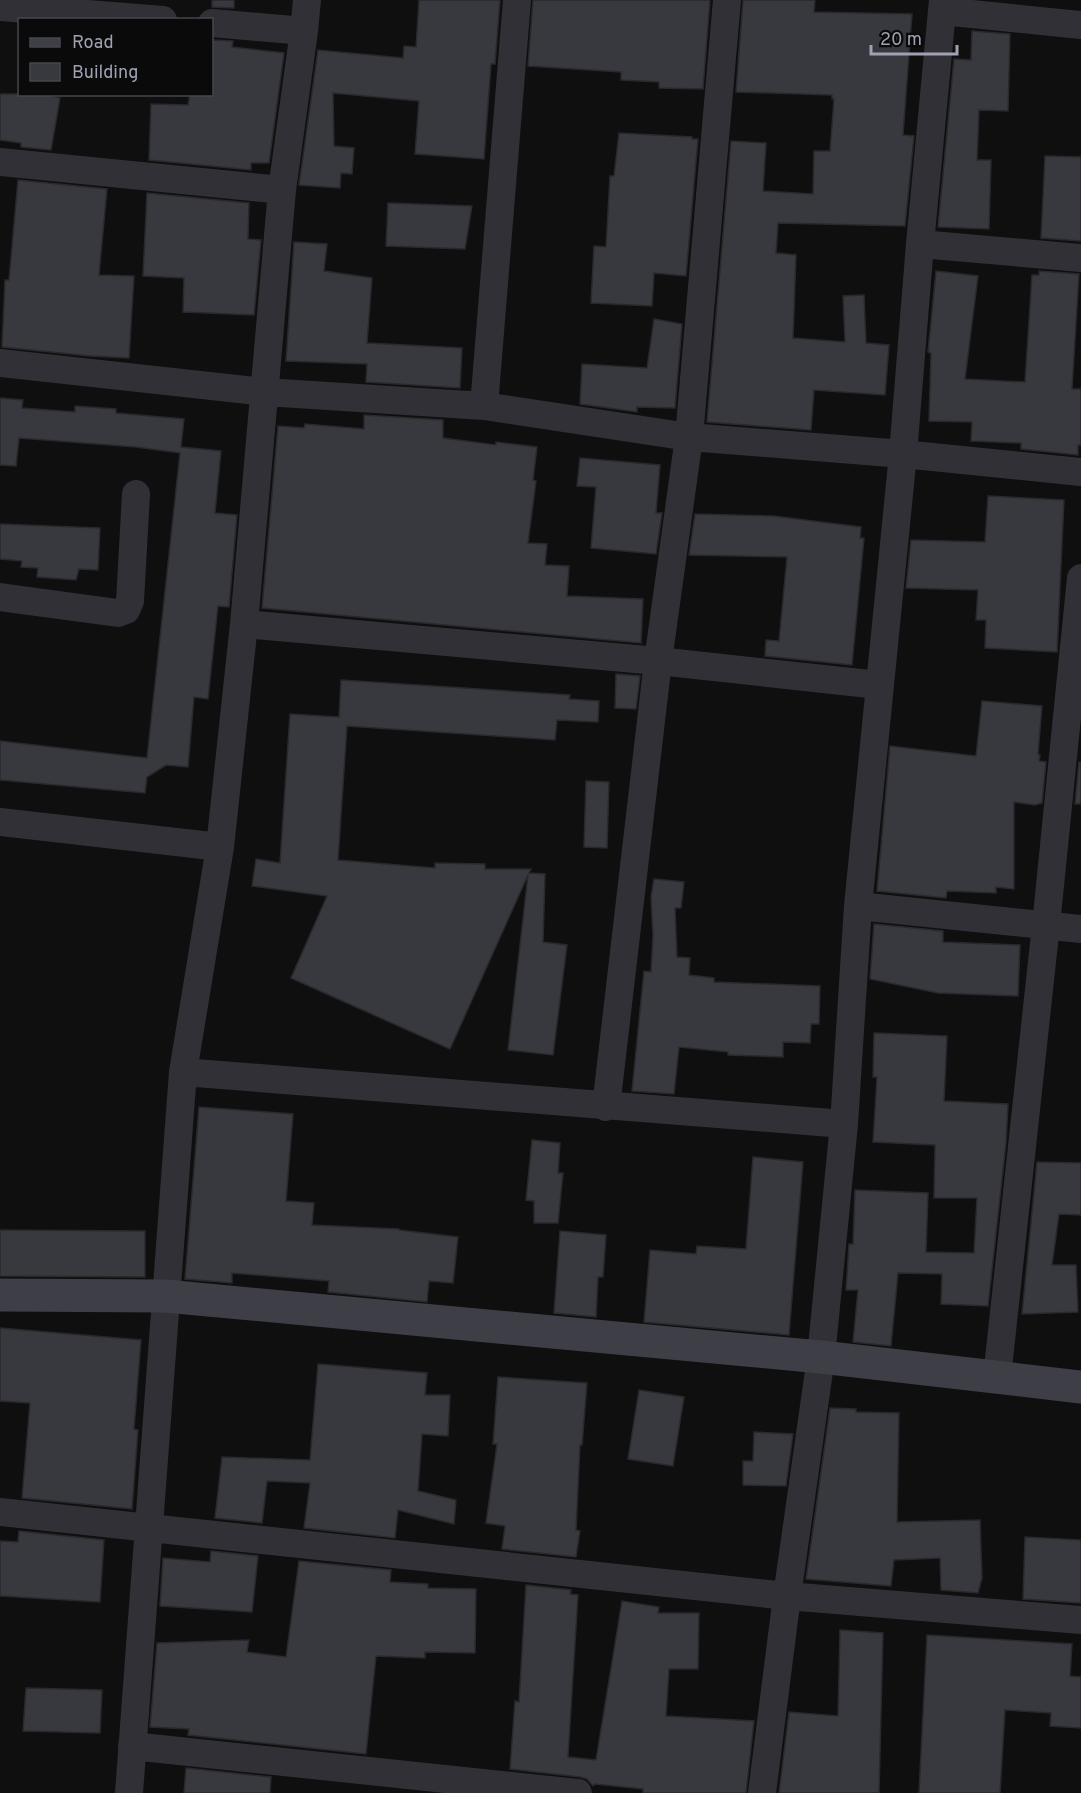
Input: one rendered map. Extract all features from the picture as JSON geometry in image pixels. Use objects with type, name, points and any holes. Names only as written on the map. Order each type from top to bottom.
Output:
[{"type":"main road","points":[[0,1295],[165,1296],[821,1357],[1081,1387]]},
{"type":"street","points":[[129,1793],[183,1072],[220,847],[244,624],[282,190],[307,0]]},
{"type":"street","points":[[484,406],[517,0]]},
{"type":"street","points":[[606,1107],[658,661],[689,436],[728,0]]},
{"type":"street","points":[[762,1793],[821,1357],[844,1124],[858,906],[903,454],[943,6],[1081,25]]},
{"type":"street","points":[[0,7],[138,18]]},
{"type":"street","points":[[213,23],[304,31]]},
{"type":"street","points":[[0,162],[282,190]]},
{"type":"street","points":[[920,244],[1081,258]]},
{"type":"street","points":[[0,363],[265,392],[484,406],[689,436],[1081,472]]},
{"type":"street","points":[[0,597],[118,614],[126,610],[130,601],[136,494]]},
{"type":"street","points":[[997,1377],[1081,578]]},
{"type":"street","points":[[244,624],[658,661],[879,685]]},
{"type":"street","points":[[0,822],[220,847]]},
{"type":"street","points":[[858,906],[1081,929]]},
{"type":"street","points":[[183,1072],[844,1124]]},
{"type":"street","points":[[0,1512],[787,1596],[1081,1620]]},
{"type":"street","points":[[132,1746],[578,1793]]},
{"type":"building","points":[[212,0],[234,0],[234,8],[212,7]]},
{"type":"building","points":[[419,0],[500,0],[495,64],[491,64],[484,159],[415,154],[419,101],[333,93],[334,146],[354,148],[352,174],[341,173],[340,188],[299,185],[318,50],[403,58],[404,46],[416,47]]},
{"type":"building","points":[[533,0],[710,0],[703,89],[659,88],[659,82],[621,80],[621,72],[528,66]]},
{"type":"building","points":[[743,0],[815,0],[814,12],[912,14],[903,135],[914,136],[905,226],[778,223],[776,253],[796,255],[793,338],[845,342],[843,296],[864,295],[866,343],[889,345],[885,395],[814,390],[811,430],[707,422],[731,141],[766,143],[763,191],[813,194],[814,151],[830,151],[834,99],[832,95],[736,92]]},
{"type":"building","points":[[972,31],[1010,34],[1008,111],[979,110],[977,160],[991,160],[989,229],[938,227],[954,59],[971,60]]},
{"type":"building","points":[[213,40],[233,41],[232,47],[284,53],[269,163],[251,163],[251,170],[149,160],[151,104],[188,105],[190,96],[213,96]]},
{"type":"building","points":[[0,94],[60,98],[51,150],[21,147],[21,143],[0,140]]},
{"type":"building","points":[[619,133],[698,139],[686,276],[654,273],[652,306],[591,303],[594,246],[606,247],[610,176],[614,176]]},
{"type":"building","points":[[1045,156],[1081,157],[1081,241],[1041,238]]},
{"type":"building","points":[[18,180],[107,189],[99,275],[134,276],[129,358],[2,347],[5,280],[9,280]]},
{"type":"building","points":[[147,193],[249,203],[248,239],[261,240],[254,315],[183,312],[184,278],[143,276]]},
{"type":"building","points":[[388,203],[472,206],[465,249],[386,246]]},
{"type":"building","points":[[294,242],[327,244],[324,271],[372,278],[367,343],[462,348],[460,388],[366,382],[367,364],[286,361]]},
{"type":"building","points":[[936,271],[978,276],[965,379],[1025,382],[1032,275],[1039,275],[1039,271],[1079,274],[1072,389],[1081,389],[1081,445],[1078,445],[1078,455],[1021,449],[1021,443],[971,441],[972,422],[929,421],[931,353],[928,352]]},
{"type":"building","points":[[654,319],[682,324],[675,408],[637,407],[637,412],[580,404],[582,364],[647,368]]},
{"type":"building","points":[[0,398],[23,400],[22,408],[75,412],[75,406],[116,409],[116,413],[184,419],[181,447],[221,451],[215,513],[237,515],[229,607],[218,606],[208,699],[194,697],[188,767],[166,765],[147,777],[145,793],[0,780],[0,741],[147,758],[180,453],[136,447],[19,438],[16,466],[0,465]]},
{"type":"building","points":[[364,415],[443,420],[443,438],[496,445],[496,442],[537,447],[533,480],[536,481],[528,543],[547,544],[545,565],[569,566],[567,596],[643,599],[641,643],[262,608],[278,426],[304,428],[305,424],[364,429]]},
{"type":"building","points":[[580,458],[660,465],[656,513],[662,513],[656,554],[591,548],[596,487],[577,486]]},
{"type":"building","points":[[988,496],[1064,500],[1057,652],[985,648],[986,620],[976,620],[978,590],[906,588],[911,540],[985,542]]},
{"type":"building","points":[[695,514],[773,516],[861,527],[860,538],[864,538],[852,665],[765,656],[766,640],[779,641],[787,557],[689,555]]},
{"type":"building","points":[[0,524],[100,528],[98,570],[79,569],[76,580],[37,577],[38,568],[21,567],[22,561],[0,559]]},
{"type":"building","points":[[616,674],[640,676],[636,709],[615,708]]},
{"type":"building","points":[[341,680],[570,695],[569,699],[599,701],[598,722],[557,720],[555,740],[347,726],[338,860],[435,868],[435,863],[485,864],[485,869],[531,869],[529,873],[545,874],[543,942],[567,945],[553,1055],[508,1050],[528,875],[450,1049],[291,978],[327,896],[252,886],[256,859],[280,863],[290,714],[339,717]]},
{"type":"building","points":[[982,701],[1042,706],[1038,754],[1040,755],[1039,761],[1046,762],[1042,803],[1035,805],[1014,802],[1014,889],[996,887],[996,893],[947,891],[946,898],[877,891],[890,746],[976,756]]},
{"type":"building","points":[[1079,762],[1081,762],[1081,804],[1075,804]]},
{"type":"building","points":[[586,781],[609,782],[607,848],[584,847]]},
{"type":"building","points":[[654,879],[684,882],[681,908],[675,908],[677,957],[690,958],[689,975],[714,978],[714,982],[820,986],[819,1024],[811,1024],[810,1043],[783,1042],[783,1057],[728,1055],[728,1052],[679,1047],[674,1094],[632,1091],[644,971],[651,972],[653,935],[651,897]]},
{"type":"building","points":[[874,924],[943,931],[943,942],[1020,945],[1018,996],[938,993],[870,979]]},
{"type":"building","points":[[874,1033],[947,1036],[944,1101],[1008,1104],[1006,1143],[988,1306],[941,1304],[942,1274],[898,1273],[891,1346],[853,1342],[858,1290],[846,1290],[849,1244],[853,1244],[855,1190],[928,1193],[926,1252],[974,1253],[977,1198],[934,1198],[935,1145],[873,1142],[877,1077],[873,1077]]},
{"type":"building","points":[[199,1107],[293,1114],[286,1201],[314,1203],[312,1225],[399,1229],[458,1237],[453,1283],[429,1281],[427,1302],[328,1292],[329,1281],[232,1273],[232,1283],[185,1279]]},
{"type":"building","points":[[532,1140],[560,1143],[558,1173],[563,1173],[558,1223],[534,1223],[534,1201],[526,1200]]},
{"type":"building","points":[[753,1157],[803,1162],[789,1335],[644,1322],[650,1250],[696,1254],[697,1246],[746,1249]]},
{"type":"building","points":[[1037,1162],[1081,1163],[1081,1215],[1059,1214],[1052,1265],[1076,1265],[1078,1312],[1022,1314]]},
{"type":"building","points":[[0,1230],[145,1231],[145,1277],[0,1276]]},
{"type":"building","points":[[560,1231],[606,1235],[603,1277],[598,1277],[596,1317],[554,1313]]},
{"type":"building","points":[[0,1328],[141,1340],[134,1429],[138,1430],[132,1509],[22,1498],[30,1403],[0,1401]]},
{"type":"building","points":[[318,1364],[427,1373],[425,1395],[450,1395],[448,1436],[422,1434],[418,1491],[456,1500],[454,1524],[398,1510],[395,1538],[304,1528],[310,1483],[267,1481],[262,1523],[215,1518],[222,1457],[310,1460]]},
{"type":"building","points":[[498,1377],[587,1383],[582,1445],[580,1445],[576,1530],[580,1531],[576,1557],[502,1549],[505,1526],[486,1523],[497,1444],[493,1444]]},
{"type":"building","points":[[639,1390],[684,1397],[673,1466],[628,1459]]},
{"type":"building","points":[[830,1408],[856,1409],[856,1412],[899,1413],[897,1522],[980,1520],[982,1578],[978,1593],[941,1590],[940,1558],[894,1560],[891,1586],[806,1579]]},
{"type":"building","points":[[754,1432],[793,1434],[786,1486],[743,1485],[743,1461],[753,1461]]},
{"type":"building","points":[[19,1531],[104,1540],[100,1602],[0,1596],[0,1541],[18,1542]]},
{"type":"building","points":[[1025,1537],[1081,1540],[1081,1603],[1023,1599]]},
{"type":"building","points":[[211,1551],[258,1556],[252,1612],[160,1606],[163,1558],[210,1562]]},
{"type":"building","points":[[299,1561],[391,1570],[390,1582],[428,1584],[428,1588],[476,1589],[475,1653],[425,1652],[425,1658],[376,1656],[366,1754],[188,1735],[189,1729],[150,1727],[157,1643],[249,1640],[247,1652],[286,1657]]},
{"type":"building","points":[[526,1585],[571,1590],[570,1594],[578,1595],[568,1757],[596,1760],[622,1601],[659,1607],[658,1613],[699,1613],[698,1669],[669,1669],[666,1716],[754,1721],[746,1793],[643,1793],[643,1789],[595,1784],[593,1786],[587,1779],[580,1777],[510,1769],[515,1701],[519,1702]]},
{"type":"building","points":[[840,1630],[883,1633],[879,1793],[779,1793],[789,1712],[838,1716]]},
{"type":"building","points":[[927,1635],[1072,1644],[1070,1676],[1081,1677],[1081,1728],[1050,1726],[1051,1713],[1005,1710],[1000,1793],[919,1793]]},
{"type":"building","points":[[26,1688],[102,1690],[100,1733],[23,1731]]},
{"type":"building","points":[[186,1768],[271,1777],[270,1793],[184,1793]]}]
